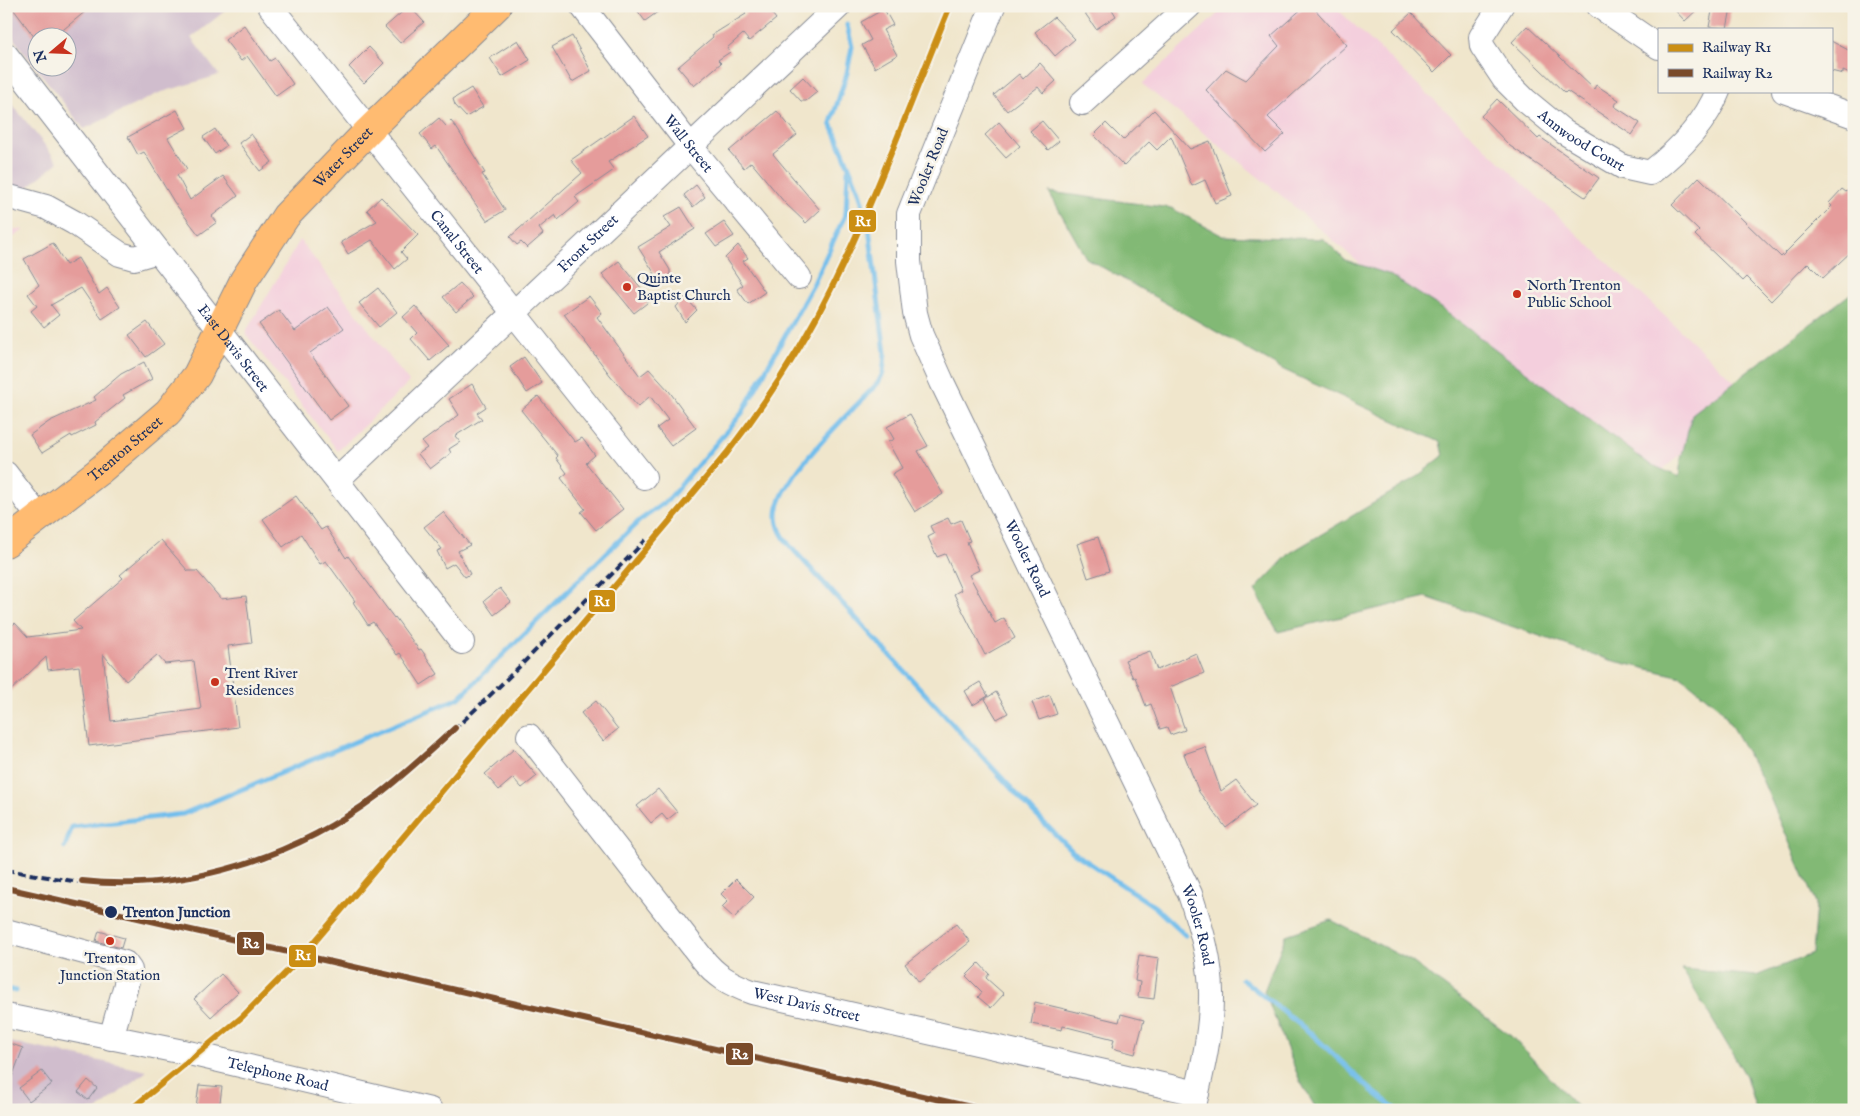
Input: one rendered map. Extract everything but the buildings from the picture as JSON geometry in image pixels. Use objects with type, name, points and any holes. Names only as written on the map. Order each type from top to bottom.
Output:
[{"type":"main road","name":"Water Street","points":[[221,332],[244,280],[286,216],[368,131],[497,6]]},
{"type":"main road","name":"Trenton Street","points":[[6,542],[91,477],[168,412],[197,375],[221,332]]},
{"type":"street","name":"Canal Street","points":[[270,6],[644,477]]},
{"type":"street","name":"Wall Street","points":[[582,6],[691,146],[799,277]]},
{"type":"street","name":"Front Street","points":[[336,480],[514,315],[839,6]]},
{"type":"street","name":"Wooler Road","points":[[993,6],[909,214],[914,313],[921,335],[946,391],[1190,894],[1206,952],[1211,998],[1195,1101]]},
{"type":"street","points":[[1082,103],[1189,6]]},
{"type":"street","name":"Annwood Court","points":[[1500,6],[1481,37],[1482,46],[1504,79],[1525,100],[1564,132],[1634,171],[1650,173],[1669,159],[1703,119],[1717,92]]},
{"type":"street","points":[[1599,6],[1658,46]]},
{"type":"street","name":"East Davis Street","points":[[6,55],[462,642]]},
{"type":"street","points":[[1788,92],[1854,116]]},
{"type":"street","points":[[6,196],[46,207],[76,223],[120,254],[134,258],[158,251]]},
{"type":"street","points":[[6,474],[39,517]]},
{"type":"street","name":"West Davis Street","points":[[529,736],[714,974],[730,984],[762,994],[1195,1101]]},
{"type":"street","points":[[6,931],[126,963],[130,970],[129,980],[111,1038]]},
{"type":"street","name":"Telephone Road","points":[[6,1016],[198,1055],[430,1110]]},
{"type":"shaded area","points":[[6,6],[231,6],[191,38],[219,75],[159,93],[84,129],[44,78],[78,78],[78,28],[28,28],[28,57],[6,29]]},
{"type":"shaded area","name":"North Trenton Public School","points":[[1226,6],[1334,6],[1750,396],[1630,497],[1276,191],[1142,84]]},
{"type":"shaded area","points":[[6,96],[58,162],[23,191],[6,188]]},
{"type":"shaded area","points":[[6,228],[24,230],[6,242]]},
{"type":"shaded area","points":[[300,240],[409,382],[338,451],[245,333]]},
{"type":"shaded area","points":[[6,1041],[147,1071],[97,1110],[6,1110]]},
{"type":"green space","points":[[1049,192],[1171,208],[1223,236],[1324,239],[1345,260],[1388,274],[1435,304],[1648,463],[1679,477],[1681,459],[1692,414],[1854,291],[1854,1110],[1756,1110],[1746,1076],[1682,969],[1756,976],[1812,954],[1816,904],[1761,777],[1722,710],[1682,677],[1610,660],[1426,597],[1278,632],[1255,590],[1290,553],[1414,479],[1443,456],[1440,442],[1284,370],[1086,258]]},
{"type":"green space","points":[[1331,920],[1411,961],[1511,1036],[1580,1110],[1317,1110],[1300,1081],[1264,991],[1286,935]]},
{"type":"waterway","points":[[847,25],[852,47],[847,73],[831,123],[859,191],[869,228],[885,353],[883,373],[878,383],[818,446],[789,483],[780,500],[777,515],[779,528],[790,546],[1033,812],[1073,852],[1155,907],[1185,935]]},
{"type":"waterway","points":[[65,847],[72,827],[183,814],[459,698],[639,521],[668,500],[742,413],[814,283],[846,213],[848,171]]},
{"type":"waterway","points":[[1242,979],[1313,1035],[1370,1089],[1397,1110]]},
{"type":"waterway","points":[[6,989],[16,991]]},
{"type":"railway","points":[[130,1110],[242,1017],[307,951],[742,433],[798,349],[834,283],[880,180],[950,6]]},
{"type":"railway","points":[[6,870],[92,883],[143,884],[201,876],[254,860],[303,839],[349,813],[392,782],[434,747],[516,670],[646,540]]},
{"type":"rail line","name":"R1","points":[[130,1110],[242,1017],[307,951],[742,433],[798,349],[834,283],[880,180],[950,6]]},
{"type":"rail line","name":"R2","points":[[82,881],[121,883],[160,881],[238,866],[275,853],[346,817],[378,795],[408,771],[455,728]]},
{"type":"rail line","name":"R2","points":[[6,888],[984,1110]]},
{"type":"place","name":"Quinte Baptist Church","points":[[627,287]]},
{"type":"place","name":"North Trenton Public School","points":[[1517,294]]},
{"type":"place","name":"Trent River Residences","points":[[215,682]]},
{"type":"place","name":"Trenton Junction","points":[[111,912]]},
{"type":"place","name":"Trenton Junction Station","points":[[110,941]]}]
